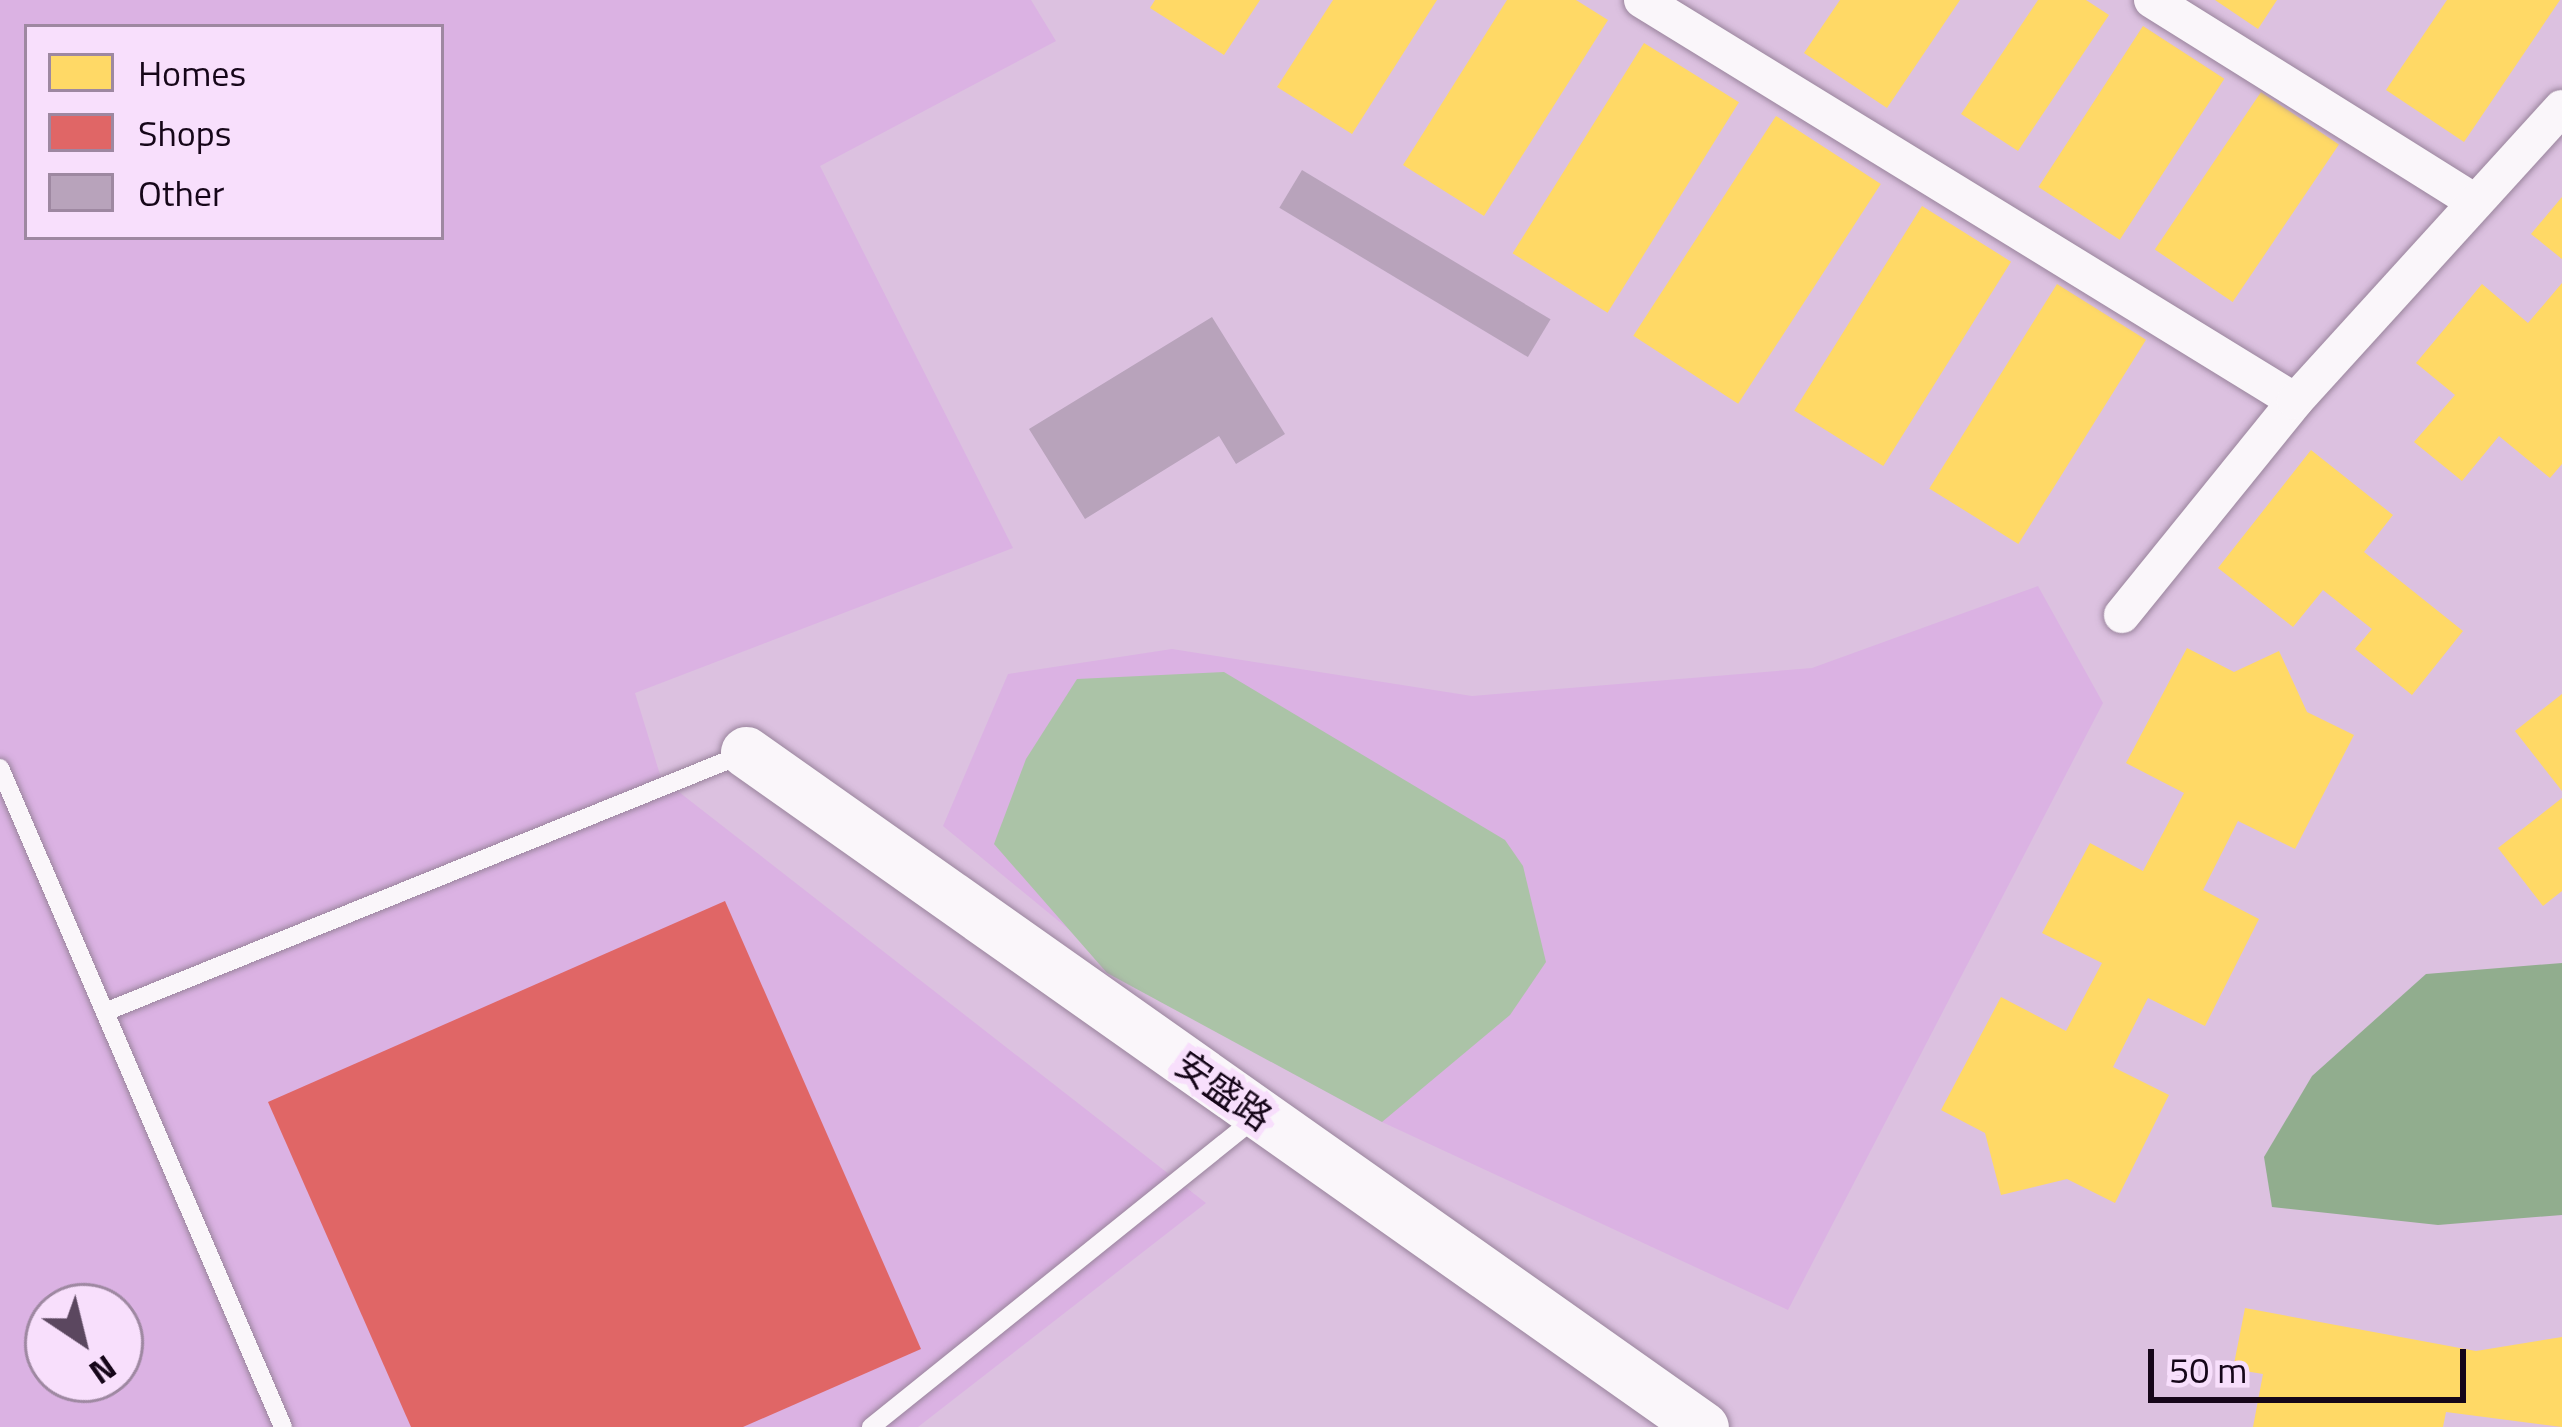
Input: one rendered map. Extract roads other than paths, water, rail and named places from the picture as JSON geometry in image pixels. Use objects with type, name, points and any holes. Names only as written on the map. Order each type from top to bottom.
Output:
[{"type":"street","points":[[1642,0],[2295,401]]},
{"type":"street","points":[[2152,0],[2475,202]]},
{"type":"street","points":[[2122,615],[2295,401],[2562,108]]},
{"type":"street","name":"安盛路","points":[[746,752],[1703,1427]]},
{"type":"lane","points":[[105,1012],[746,752]]},
{"type":"lane","points":[[0,768],[284,1427]]},
{"type":"lane","points":[[871,1427],[1259,1115]]}]
